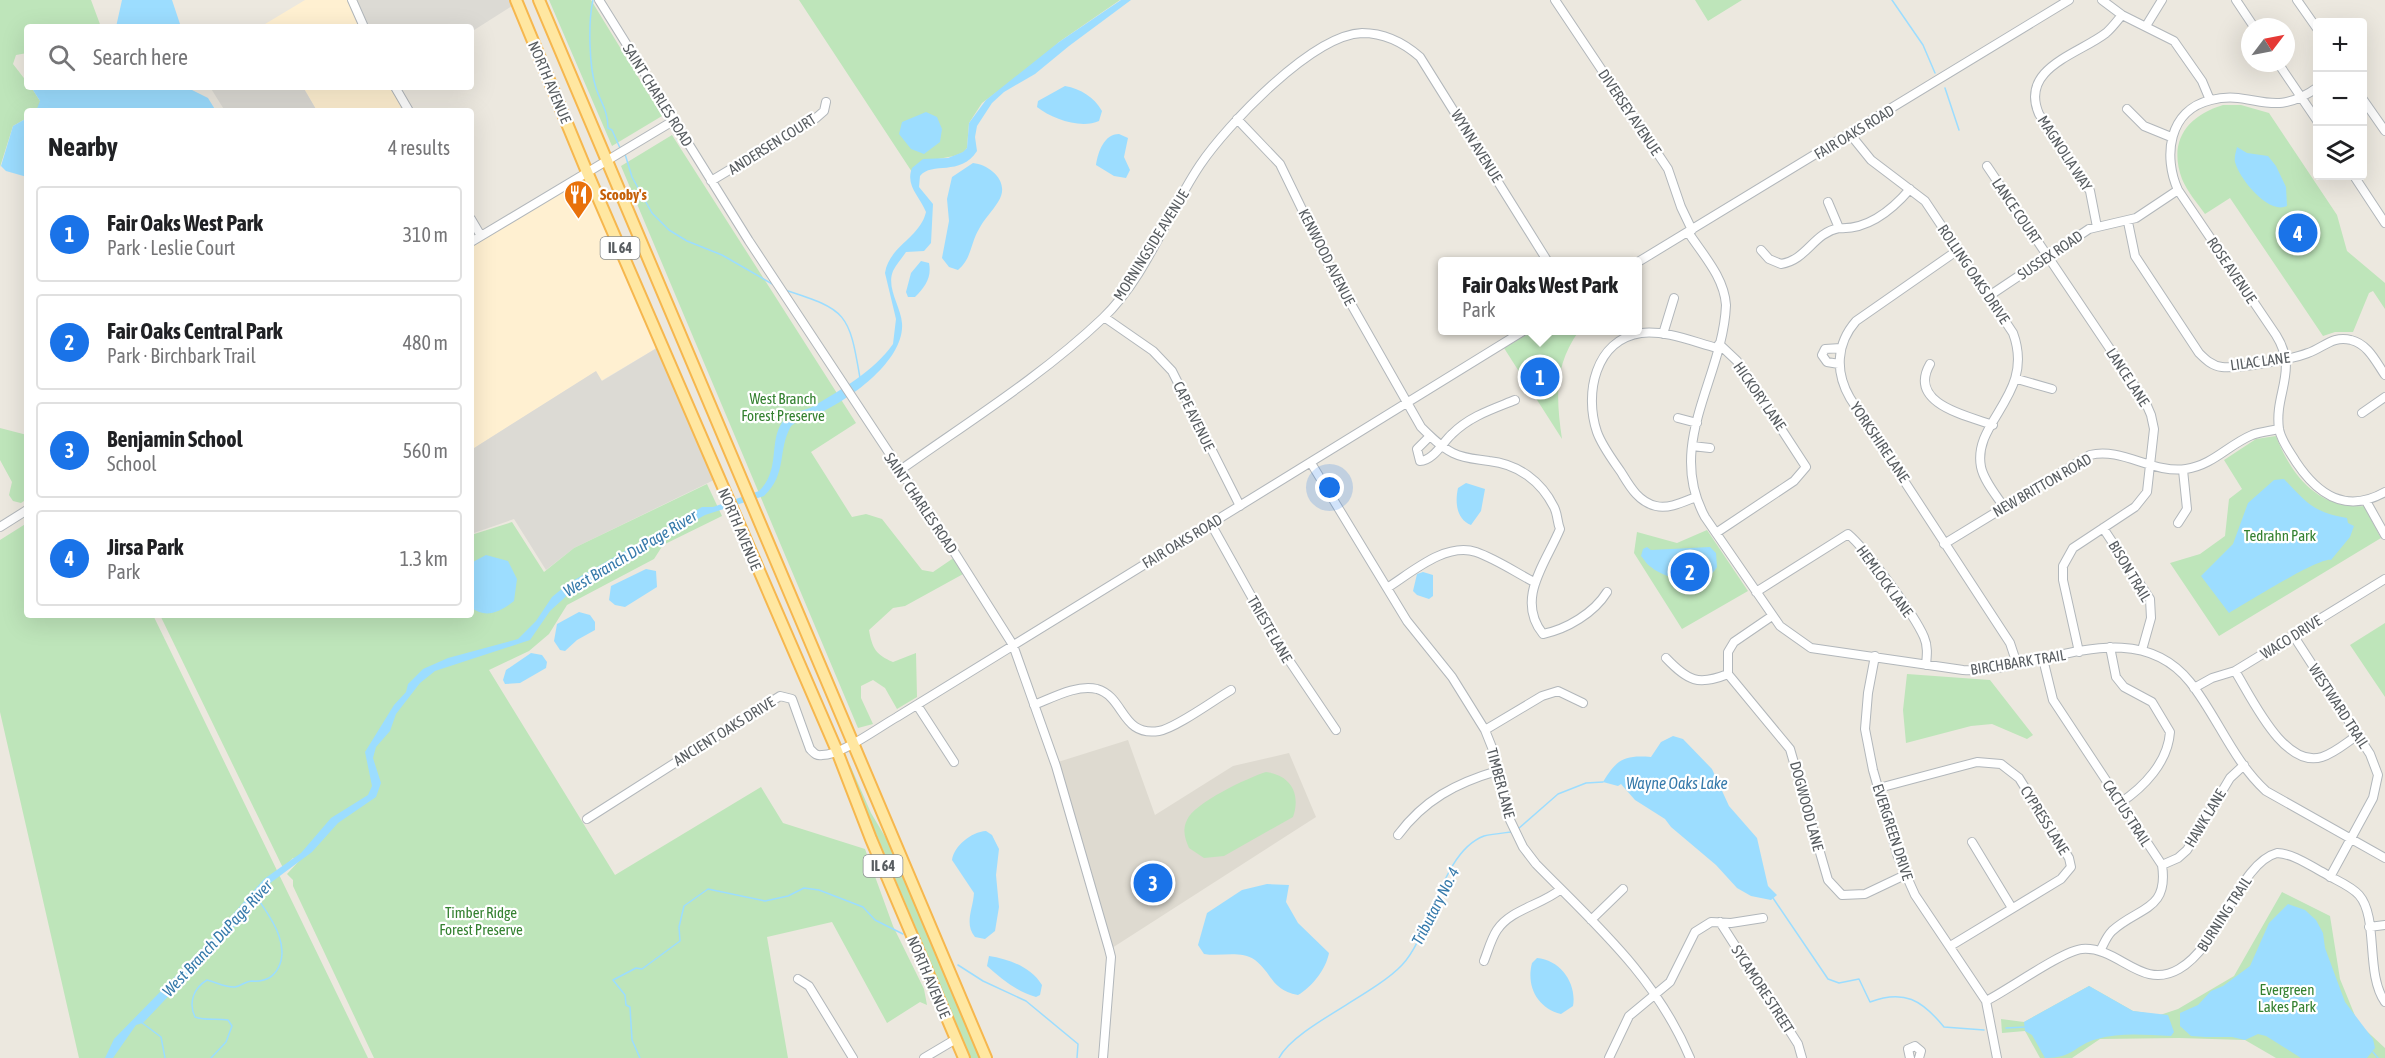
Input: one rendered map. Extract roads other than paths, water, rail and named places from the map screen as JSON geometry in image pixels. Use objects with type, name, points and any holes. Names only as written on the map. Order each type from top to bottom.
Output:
[{"type":"main road","name":"NORTH AVENUE","points":[[516,0],[587,172],[837,751],[871,839],[964,1058]]},
{"type":"main road","name":"NORTH AVENUE","points":[[538,0],[753,511],[854,741],[986,1058]]},
{"type":"street","points":[[352,0],[363,24]]},
{"type":"street","name":"SAINT CHARLES ROAD","points":[[599,0],[711,181],[1013,645],[1086,862],[1111,957],[1103,1058]]},
{"type":"street","name":"DIVERSEY AVENUE","points":[[1555,0],[1668,169],[1690,231]]},
{"type":"street","name":"FAIR OAKS ROAD","points":[[1642,260],[2069,0]]},
{"type":"street","points":[[2102,0],[2122,15],[2177,44],[2202,81],[2210,100]]},
{"type":"street","points":[[2146,26],[2162,0]]},
{"type":"street","points":[[2236,0],[2248,18]]},
{"type":"street","points":[[2297,0],[2313,23]]},
{"type":"street","name":"MAGNOLIA WAY","points":[[2097,227],[2090,190],[2039,114],[2035,103],[2035,89],[2045,71],[2105,33],[2122,15]]},
{"type":"street","name":"MORNINGSIDE AVENUE","points":[[899,471],[1024,381],[1104,317],[1136,274],[1200,166],[1237,119],[1293,68],[1330,44],[1349,35],[1363,33],[1396,40]]},
{"type":"street","name":"WYNN AVENUE","points":[[1396,40],[1409,48],[1429,69],[1546,257]]},
{"type":"street","points":[[2284,72],[2313,115]]},
{"type":"street","points":[[397,90],[407,108]]},
{"type":"street","points":[[2127,109],[2144,126],[2171,137],[2186,116],[2210,100],[2232,99],[2276,105],[2301,97],[2313,90]]},
{"type":"street","name":"ANDERSEN COURT","points":[[711,181],[816,118],[824,111],[826,102]]},
{"type":"street","points":[[2367,105],[2385,131]]},
{"type":"street","name":"KENWOOD AVENUE","points":[[1237,119],[1280,164],[1330,267],[1421,427],[1441,446],[1465,458],[1512,466],[1526,474],[1541,488],[1553,506],[1560,530],[1534,582]]},
{"type":"street","points":[[474,240],[673,121]]},
{"type":"street","name":"ROLLING OAKS DRIVE","points":[[1850,134],[1871,160],[1924,201],[2015,338],[2018,355],[2017,379],[1983,443],[1981,464],[1987,480],[2004,507]]},
{"type":"street","name":"ROSE AVENUE","points":[[2171,137],[2170,168],[2178,190],[2276,335],[2287,358]]},
{"type":"street","name":"LANCE COURT","points":[[1987,166],[2048,257]]},
{"type":"street","points":[[2357,180],[2385,222]]},
{"type":"street","points":[[1761,250],[1774,262],[1791,262],[1802,256],[1825,232],[1839,228],[1856,228],[1878,218],[1910,189]]},
{"type":"street","name":"SUSSEX ROAD","points":[[1989,296],[2097,227],[2128,222],[2178,190]]},
{"type":"street","points":[[1828,202],[1839,228]]},
{"type":"street","name":"LILAC LANE","points":[[2128,222],[2135,256],[2205,359],[2220,367],[2230,367],[2309,353],[2333,340],[2351,340],[2366,349],[2385,375]]},
{"type":"street","points":[[474,224],[481,236]]},
{"type":"street","name":"BIRCHBARK TRAIL","points":[[1690,231],[1724,288],[1726,312],[1689,457],[1696,497],[1716,532],[1772,616],[1788,634],[1811,648],[1976,671],[2110,647],[2142,650],[2173,666],[2194,688],[2254,779],[2271,795],[2385,858]]},
{"type":"street","name":"YORKSHIRE LANE","points":[[1958,250],[1862,314],[1850,329],[1841,348],[1839,364],[1842,380],[1850,398],[2010,643],[2017,664]]},
{"type":"street","name":"LANCE LANE","points":[[2048,257],[2147,405],[2154,429],[2150,482],[2143,500],[2073,548],[2063,566],[2063,580],[2079,652]]},
{"type":"street","points":[[1663,333],[1674,298]]},
{"type":"street","name":"CAPE AVENUE","points":[[1104,317],[1153,351],[1172,371],[1240,506]]},
{"type":"street","points":[[1642,334],[1663,333],[1718,346]]},
{"type":"street","name":"FAIR OAKS ROAD","points":[[837,751],[917,705],[1518,335]]},
{"type":"street","points":[[1633,335],[1620,341],[1606,353],[1593,377],[1594,421],[1601,442],[1640,498],[1655,506],[1667,506],[1696,497]]},
{"type":"street","name":"HICKORY LANE","points":[[1716,532],[1794,480],[1806,467],[1737,361],[1718,346]]},
{"type":"street","points":[[1839,364],[1827,362],[1822,355],[1825,349],[1841,348]]},
{"type":"street","points":[[2287,358],[2279,429],[2287,448],[2314,486],[2339,500],[2366,501],[2385,492]]},
{"type":"street","points":[[1930,364],[1924,381],[1929,393],[1940,405],[1960,416],[1993,425]]},
{"type":"street","points":[[2017,379],[2052,389]]},
{"type":"street","points":[[2362,413],[2385,397]]},
{"type":"street","points":[[1430,436],[1417,449],[1420,461],[1428,460],[1455,431],[1481,414],[1515,400]]},
{"type":"street","points":[[1678,418],[1697,423]]},
{"type":"street","name":"NEW BRITTON ROAD","points":[[1944,544],[2090,455],[2107,453],[2151,467],[2183,470],[2210,461],[2251,435],[2279,429]]},
{"type":"street","points":[[1692,446],[1710,448]]},
{"type":"street","name":"TIMBER LANE","points":[[1311,463],[1412,627],[1452,677],[1485,730],[1515,832],[1536,864],[1630,960],[1658,994],[1690,1058]]},
{"type":"street","points":[[2178,523],[2187,509],[2183,470]]},
{"type":"street","points":[[2366,501],[2385,535]]},
{"type":"street","points":[[0,527],[24,512]]},
{"type":"street","name":"TRIESTE LANE","points":[[1211,524],[1278,644],[1336,730]]},
{"type":"street","name":"BISON TRAIL","points":[[2103,528],[2150,599],[2151,618],[2142,650]]},
{"type":"street","name":"HEMLOCK LANE","points":[[1756,592],[1848,534],[1861,546],[1920,630],[1927,647],[1926,665]]},
{"type":"street","points":[[1387,588],[1443,555],[1474,551],[1534,582],[1531,602],[1533,618],[1543,634],[1560,630],[1588,612],[1607,592]]},
{"type":"street","name":"WACO DRIVE","points":[[2194,688],[2212,678],[2235,672],[2385,579]]},
{"type":"street","points":[[1666,658],[1695,680],[1709,681],[1728,674],[1728,652],[1734,642],[1772,616]]},
{"type":"street","name":"WESTWARD TRAIL","points":[[2293,635],[2358,735],[2381,775],[2373,798],[2330,877]]},
{"type":"street","points":[[2110,647],[2116,677],[2124,687],[2152,702],[2170,732],[2164,753],[2147,782],[2120,803]]},
{"type":"street","name":"EVERGREEN DRIVE","points":[[1875,656],[1868,693],[1865,729],[1879,788],[1905,875],[1986,1001],[1997,1058]]},
{"type":"street","name":"CACTUS TRAIL","points":[[2043,659],[2051,695],[2162,866]]},
{"type":"street","points":[[2235,672],[2283,744],[2294,754],[2307,759],[2320,758],[2358,735]]},
{"type":"street","name":"DOGWOOD LANE","points":[[1728,674],[1790,749],[1825,873],[1841,899],[1865,894],[1905,875]]},
{"type":"street","points":[[1034,705],[1077,689],[1097,689],[1111,698],[1132,725],[1144,731],[1155,731],[1168,728],[1231,690]]},
{"type":"street","points":[[1485,730],[1529,702],[1550,693],[1558,691],[1583,703]]},
{"type":"street","name":"ANCIENT OAKS DRIVE","points":[[587,819],[780,696],[792,699],[810,749],[816,755],[837,751]]},
{"type":"street","points":[[917,705],[954,762]]},
{"type":"street","name":"CYPRESS LANE","points":[[1879,788],[1982,761],[2001,764],[2015,773],[2067,852],[2071,867],[2061,879],[1952,945]]},
{"type":"street","name":"HAWK LANE","points":[[2162,866],[2184,853],[2229,778],[2244,765]]},
{"type":"street","points":[[1398,835],[1415,814],[1443,792],[1497,771]]},
{"type":"street","points":[[1972,842],[2012,908]]},
{"type":"street","name":"BURNING TRAIL","points":[[1986,1001],[2070,952],[2085,949],[2100,951],[2149,976],[2165,976],[2187,964],[2206,946],[2253,870],[2271,855],[2283,854],[2352,889],[2362,899],[2369,927],[2376,984],[2385,1002]]},
{"type":"street","points":[[2100,951],[2115,929],[2149,908],[2157,899],[2163,886],[2162,866]]},
{"type":"street","points":[[1484,961],[1494,936],[1502,924],[1515,914],[1545,902],[1561,889]]},
{"type":"street","points":[[1591,920],[1623,889]]},
{"type":"street","points":[[1609,1058],[1632,1012],[1658,994],[1672,979],[1695,932],[1711,922],[1763,918]]},
{"type":"street","name":"SYCAMORE STREET","points":[[1720,922],[1798,1044],[1802,1058]]},
{"type":"street","points":[[2369,927],[2385,925]]},
{"type":"street","points":[[798,979],[809,986],[853,1058]]},
{"type":"street","points":[[924,1058],[956,1039]]},
{"type":"street","points":[[1910,1058],[1908,1049],[1915,1046],[1920,1052],[1919,1058]]},
{"type":"water","points":[[122,0],[172,0],[180,24],[117,24]]},
{"type":"water","name":"West Branch DuPage River","points":[[1121,0],[1131,0],[1035,74],[1004,92],[992,103],[977,126],[975,137],[977,151],[970,159],[963,164],[932,169],[920,176],[919,187],[933,204],[931,243],[924,251],[906,252],[893,271],[891,284],[902,323],[901,337],[895,350],[887,363],[863,386],[824,411],[791,426],[784,444],[776,479],[764,496],[705,515],[572,591],[550,611],[530,640],[435,671],[420,683],[396,714],[390,731],[376,747],[373,758],[381,783],[376,797],[338,823],[312,852],[269,884],[235,926],[143,1023],[136,1025],[113,1058],[105,1058],[114,1039],[205,946],[264,879],[301,853],[331,818],[368,795],[372,786],[365,752],[394,705],[406,692],[408,684],[423,669],[448,658],[518,639],[536,621],[552,597],[569,583],[702,507],[713,507],[759,491],[770,473],[777,435],[785,419],[814,406],[857,379],[877,363],[893,344],[896,319],[885,273],[892,256],[918,229],[926,212],[910,180],[912,168],[923,159],[948,158],[963,152],[967,148],[969,123],[986,100],[1059,42]]},
{"type":"water","points":[[1065,86],[1082,92],[1095,102],[1102,111],[1099,121],[1084,124],[1067,122],[1037,107],[1038,101]]},
{"type":"water","points":[[33,90],[192,90],[208,98],[214,108],[37,108],[40,101]]},
{"type":"water","points":[[926,112],[937,117],[942,129],[940,142],[924,154],[911,149],[899,134],[902,122]]},
{"type":"water","points":[[24,120],[24,176],[6,171],[1,166],[13,126]]},
{"type":"water","points":[[1119,134],[1128,138],[1124,157],[1130,170],[1126,178],[1114,176],[1096,165],[1100,149],[1106,140]]},
{"type":"water","points":[[2237,147],[2247,153],[2268,156],[2276,166],[2286,187],[2287,206],[2271,205],[2248,185],[2235,162]]},
{"type":"water","points":[[973,163],[992,171],[1001,182],[1002,188],[996,206],[981,225],[966,261],[958,270],[949,267],[942,258],[949,221],[947,199],[952,177]]},
{"type":"water","points":[[921,261],[929,263],[929,277],[925,286],[915,297],[908,297],[906,292],[911,273]]},
{"type":"water","points":[[2284,479],[2317,509],[2347,518],[2348,523],[2354,526],[2350,537],[2331,560],[2298,573],[2229,613],[2201,576],[2233,544],[2248,503],[2274,480]]},
{"type":"water","points":[[1466,483],[1485,489],[1481,511],[1471,525],[1462,519],[1457,504],[1458,488]]},
{"type":"water","points":[[1647,547],[1651,550],[1710,547],[1716,553],[1717,567],[1712,574],[1704,578],[1686,580],[1676,578],[1658,572],[1648,565],[1641,556],[1643,549]]},
{"type":"water","points":[[486,555],[508,561],[517,579],[514,601],[493,613],[482,613],[474,609],[474,561]]},
{"type":"water","points":[[646,569],[656,571],[657,587],[625,607],[615,605],[609,600],[611,586]]},
{"type":"water","points":[[1423,572],[1433,575],[1433,596],[1429,599],[1413,591],[1417,574]]},
{"type":"water","points":[[579,612],[590,615],[595,622],[595,630],[577,640],[565,651],[560,650],[554,641],[557,624]]},
{"type":"water","points":[[531,653],[542,655],[547,662],[546,668],[520,683],[505,684],[503,680],[506,670]]},
{"type":"water","name":"Wayne Oaks Lake","points":[[1673,736],[1683,739],[1712,769],[1729,806],[1757,838],[1768,886],[1777,895],[1771,900],[1751,896],[1737,888],[1716,865],[1671,827],[1665,819],[1635,800],[1621,784],[1618,786],[1603,782],[1617,763],[1628,758],[1651,757],[1661,742]]},
{"type":"water","points":[[986,831],[992,835],[999,849],[996,875],[999,907],[995,931],[985,939],[975,937],[972,932],[970,922],[974,893],[952,860],[956,850],[964,841],[975,834]]},
{"type":"water","points":[[1267,884],[1289,885],[1286,902],[1298,923],[1329,953],[1318,977],[1298,995],[1282,989],[1261,965],[1249,957],[1237,954],[1204,954],[1198,945],[1207,913],[1242,890]]},
{"type":"water","name":"Evergreen Lakes Park","points":[[2288,904],[2305,910],[2316,920],[2323,933],[2325,948],[2345,1002],[2373,1039],[2375,1048],[2367,1058],[2301,1058],[2266,1036],[2258,1034],[2245,1040],[2232,1037],[2191,1036],[2180,1026],[2180,1013],[2198,1005],[2211,991],[2223,986],[2250,966],[2269,923]]},
{"type":"water","points":[[989,956],[1012,962],[1032,973],[1042,985],[1040,995],[1036,997],[1029,995],[1004,980],[987,966]]},
{"type":"water","points":[[1537,958],[1560,968],[1570,982],[1574,998],[1573,1006],[1561,1014],[1546,1007],[1532,988],[1532,963]]},
{"type":"water","points":[[2089,986],[2133,1011],[2168,1015],[2174,1032],[2171,1036],[2115,1035],[2089,1042],[2062,1056],[2045,1058],[2032,1035],[2025,1031],[2024,1022]]},
{"type":"waterway","points":[[593,0],[590,44],[594,79],[606,112],[608,128],[612,130],[620,148]]},
{"type":"waterway","points":[[1892,0],[1923,45],[1935,73]]},
{"type":"waterway","points":[[1945,88],[1959,130]]},
{"type":"waterway","points":[[625,154],[632,177],[652,213],[669,230],[687,241],[722,255],[774,285]]},
{"type":"waterway","points":[[785,290],[821,303],[842,317],[852,340],[860,378]]},
{"type":"waterway","name":"Tributary No. 4","points":[[1518,829],[1558,794],[1586,783],[1603,782]]},
{"type":"waterway","name":"Tributary No. 4","points":[[1279,1058],[1301,1035],[1373,988],[1402,965],[1421,934],[1447,875],[1457,858],[1469,845],[1484,836],[1511,832]]},
{"type":"waterway","name":"Tributary No. 4","points":[[640,1058],[632,1040],[630,1007],[626,1005],[625,995],[613,980],[636,968],[642,969],[680,941],[679,927],[684,906],[708,889],[765,901],[788,896],[804,888],[819,890],[863,907],[875,920],[903,934]]},
{"type":"waterway","name":"Tributary No. 4","points":[[1773,898],[1828,979],[1839,983],[1859,979],[1870,1002],[1882,998],[1903,997],[1920,1004],[1944,1027],[1984,1030]]},
{"type":"waterway","name":"West Branch DuPage River","points":[[211,1058],[226,1042],[232,1026],[228,1020],[195,1017],[192,1001],[196,991],[207,980],[232,987],[250,981],[261,981],[274,974],[281,961],[281,945],[277,931],[258,899]]},
{"type":"waterway","name":"Tributary No. 4","points":[[958,965],[983,981],[1026,1001],[1078,1044],[1077,1058]]},
{"type":"waterway","points":[[141,1022],[161,1037],[165,1058]]},
{"type":"waterway","name":"Tributary No. 4","points":[[2006,1028],[2025,1027]]},
{"type":"waterway","points":[[2373,1052],[2378,1058]]},
{"type":"place","name":"Scooby's","points":[[579,220]]},
{"type":"place","name":"Jirsa Park","points":[[2298,233]]},
{"type":"place","name":"Fair Oaks West Park","points":[[1540,377]]},
{"type":"place","name":"Fair Oaks Central Park","points":[[1690,572]]},
{"type":"place","name":"Benjamin School","points":[[1153,883]]},
{"type":"park label","name":"West Branch Forest Preserve","points":[[783,406]]},
{"type":"park label","name":"Tedrahn Park","points":[[2280,535]]},
{"type":"park label","name":"Timber Ridge Forest Preserve","points":[[481,920]]}]
